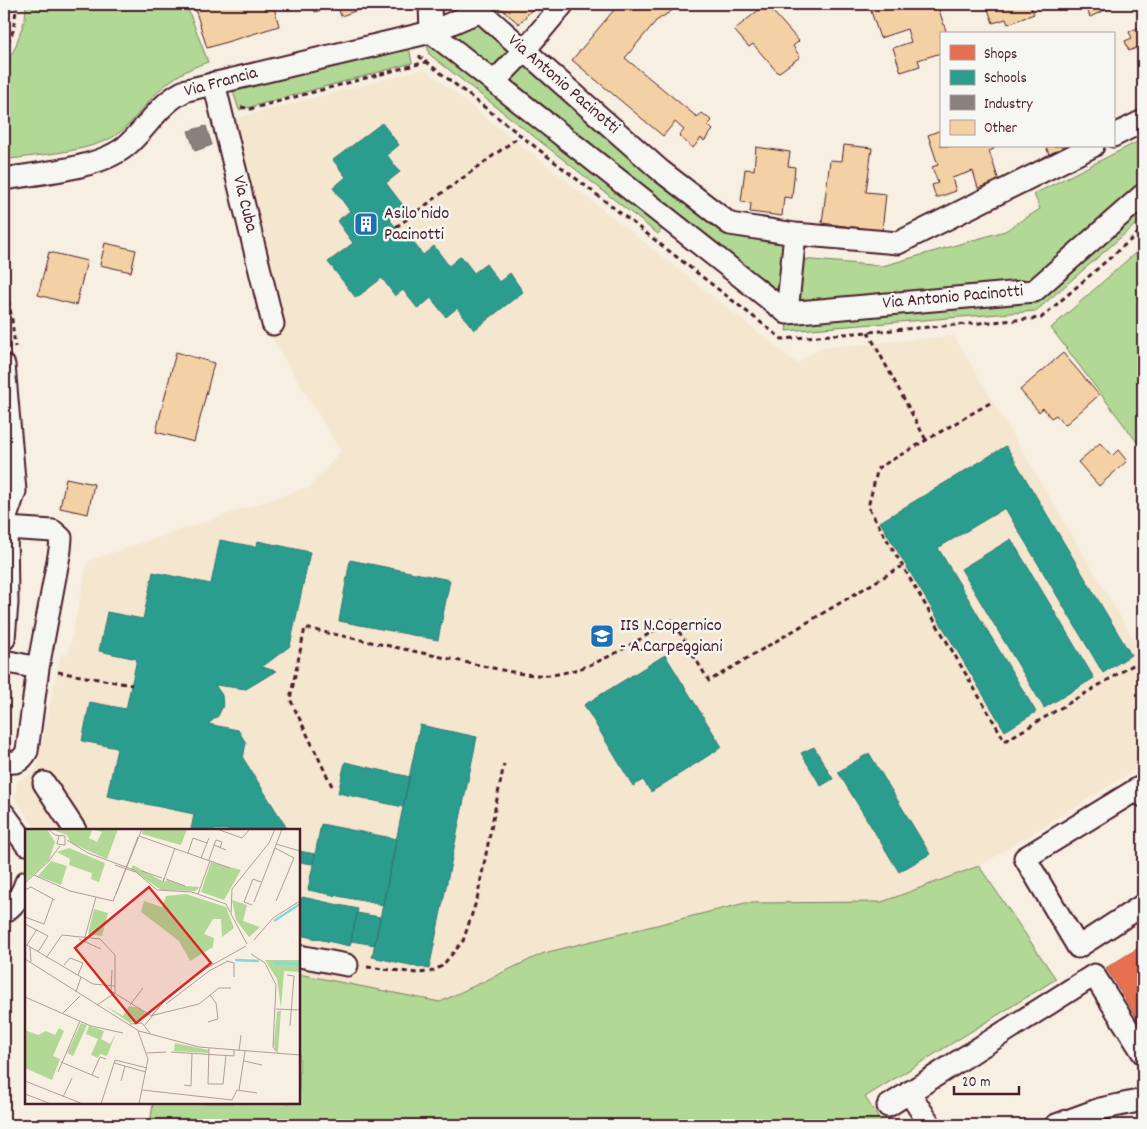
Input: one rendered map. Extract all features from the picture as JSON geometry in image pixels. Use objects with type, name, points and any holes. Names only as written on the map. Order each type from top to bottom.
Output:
[{"type":"street","points":[[430,4],[431,32]]},
{"type":"street","points":[[494,82],[524,51],[563,4]]},
{"type":"street","name":"Via Antonio Pacinotti","points":[[795,234],[730,224],[661,171],[480,11],[431,32],[787,314],[1034,291],[1143,195]]},
{"type":"street","name":"Via Francia","points":[[4,180],[84,165],[113,154],[133,140],[172,98],[187,90],[431,32]]},
{"type":"street","name":"Via Cuba","points":[[214,83],[274,324]]},
{"type":"street","points":[[1114,136],[1143,121]]},
{"type":"street","points":[[787,314],[795,234],[898,243],[1089,148]]},
{"type":"street","points":[[618,180],[641,153]]},
{"type":"street","points":[[4,365],[14,490],[5,529],[7,604],[4,639]]},
{"type":"street","points":[[4,761],[14,764],[22,760],[27,751],[38,668],[61,538],[53,531],[5,529]]},
{"type":"street","points":[[4,661],[38,668]]},
{"type":"street","points":[[44,784],[75,829]]},
{"type":"street","points":[[1143,796],[1139,788],[1025,858],[1078,947],[1143,905]]},
{"type":"street","points":[[4,814],[25,843]]},
{"type":"street","points":[[14,909],[25,885]]},
{"type":"street","points":[[300,956],[347,964]]},
{"type":"street","points":[[888,1106],[1094,976],[1143,1053]]},
{"type":"street","points":[[909,1092],[930,1125]]},
{"type":"street","points":[[1056,1125],[1100,1109],[1143,1100]]},
{"type":"path","points":[[4,51],[13,31],[17,4]]},
{"type":"path","points":[[396,227],[520,136]]},
{"type":"path","points":[[868,332],[926,440]]},
{"type":"path","points":[[990,403],[878,468],[868,507],[1005,741],[1138,662]]},
{"type":"path","points":[[332,786],[290,699],[305,628],[502,670],[523,674],[547,675],[568,672],[587,666],[672,620],[708,681],[902,566]]},
{"type":"path","points":[[38,668],[132,685]]},
{"type":"path","points":[[347,964],[417,973],[430,972],[442,966],[459,947],[469,926],[478,899],[504,764]]},
{"type":"shaded area","name":"IIS N.Copernico - A.Carpeggiani","points":[[424,69],[797,363],[820,348],[954,336],[1143,655],[1143,765],[979,866],[882,902],[745,903],[544,953],[440,1002],[300,974],[300,829],[36,829],[14,797],[17,782],[36,771],[61,654],[68,655],[88,561],[309,487],[341,451],[259,317],[215,124]]},
{"type":"green space","points":[[26,4],[186,4],[208,62],[191,68],[170,81],[157,92],[126,127],[109,139],[98,144],[58,153],[4,160],[4,67],[15,48],[25,19]]},
{"type":"green space","points":[[477,20],[511,51],[492,71],[447,35]]},
{"type":"green space","points":[[438,41],[666,223],[658,234],[429,54],[427,44]]},
{"type":"green space","points":[[409,47],[412,63],[239,110],[233,92]]},
{"type":"green space","points":[[523,61],[662,182],[786,241],[782,303],[504,82]]},
{"type":"green space","points":[[1143,139],[1143,185],[1028,282],[798,301],[801,259],[883,266],[1005,231],[1040,209],[1034,194]]},
{"type":"green space","points":[[1143,202],[1143,218],[1036,311],[786,331],[788,318],[1034,297]]},
{"type":"green space","points":[[1143,246],[1143,450],[1051,328]]},
{"type":"green space","points":[[979,866],[1056,979],[865,1097],[883,1125],[150,1125],[153,1104],[300,1104],[300,974],[440,1002],[544,953],[745,903],[882,902]]},
{"type":"building: Shops","points":[[1143,945],[1143,1028],[1106,968]]},
{"type":"building: Schools","name":"Asilo nido Pacinotti","points":[[382,123],[399,145],[387,155],[400,172],[386,183],[405,208],[390,220],[401,234],[410,227],[418,238],[413,242],[423,255],[434,246],[449,266],[461,256],[474,273],[486,264],[499,282],[510,273],[523,292],[474,330],[457,308],[446,317],[431,298],[418,309],[403,290],[395,296],[382,278],[356,298],[328,262],[353,243],[337,221],[350,211],[333,188],[346,177],[333,160]]},
{"type":"building: Schools","points":[[1006,446],[1131,655],[1103,673],[1005,508],[938,548],[1036,712],[1005,731],[880,522]]},
{"type":"building: Schools","points":[[1011,539],[1094,678],[1044,708],[961,569]]},
{"type":"building: Schools","points":[[220,540],[256,547],[258,541],[310,552],[290,646],[262,667],[276,671],[246,689],[215,685],[222,695],[223,706],[218,716],[208,724],[238,730],[246,743],[243,758],[287,829],[191,829],[194,814],[107,796],[117,748],[82,741],[90,702],[126,709],[137,659],[99,651],[107,612],[143,619],[153,572],[211,584]]},
{"type":"building: Schools","points":[[350,560],[450,580],[438,640],[339,621]]},
{"type":"building: Schools","points":[[665,655],[722,747],[651,792],[643,780],[633,786],[584,705]]},
{"type":"building: Schools","points":[[420,725],[477,737],[429,969],[372,957]]},
{"type":"building: Schools","points":[[814,747],[833,779],[821,786],[801,753]]},
{"type":"building: Schools","points":[[869,753],[930,854],[899,872],[838,772]]},
{"type":"building: Schools","points":[[345,762],[410,777],[403,807],[338,793]]},
{"type":"building: Schools","points":[[321,824],[397,839],[383,905],[308,890]]},
{"type":"building: Schools","points":[[300,851],[315,854],[313,864],[300,862]]},
{"type":"building: Schools","points":[[302,897],[358,909],[350,946],[300,935]]},
{"type":"building: Schools","points":[[357,913],[380,917],[375,945],[351,941]]},
{"type":"building: Industry","points":[[206,126],[212,145],[195,151],[188,131]]},
{"type":"building: Other","points":[[187,4],[273,4],[279,26],[207,48],[194,5],[188,7]]},
{"type":"building: Other","points":[[312,4],[363,4],[364,8],[341,16],[337,5],[315,12]]},
{"type":"building: Other","points":[[496,4],[537,4],[519,24]]},
{"type":"building: Other","points":[[619,4],[628,4],[636,10],[641,4],[682,4],[656,21],[625,58],[697,117],[702,113],[712,121],[708,125],[713,130],[704,141],[701,138],[693,148],[679,136],[684,130],[675,122],[663,136],[572,60]]},
{"type":"building: Other","points":[[766,4],[799,41],[793,46],[800,57],[778,73],[753,44],[749,47],[734,30]]},
{"type":"building: Other","points":[[884,4],[937,4],[946,32],[940,32],[940,53],[918,60],[920,66],[901,72],[893,48],[911,42],[907,29],[880,38],[870,8]]},
{"type":"building: Other","points":[[986,4],[1043,4],[1031,8],[1034,14],[1008,24],[1006,19],[993,23]]},
{"type":"building: Other","points":[[1085,4],[1115,4],[1116,5],[1090,17]]},
{"type":"building: Other","points":[[1143,25],[1143,52],[1141,46],[1129,51],[1125,41],[1132,38],[1129,32]]},
{"type":"building: Other","points":[[940,130],[940,148],[994,148],[989,151],[999,181],[978,188],[973,171],[952,178],[956,191],[936,198],[932,185],[938,183],[932,167],[938,165],[928,135]]},
{"type":"building: Other","points":[[844,145],[872,148],[866,192],[886,194],[882,231],[822,223],[830,160],[842,161]]},
{"type":"building: Other","points":[[756,147],[790,152],[788,166],[795,167],[792,198],[784,197],[782,216],[750,212],[751,203],[741,202],[745,169],[754,170]]},
{"type":"building: Other","points":[[1047,148],[1067,148],[1049,155]]},
{"type":"building: Other","points":[[105,243],[136,250],[131,272],[100,265]]},
{"type":"building: Other","points":[[49,252],[87,261],[76,305],[38,295]]},
{"type":"building: Other","points":[[176,352],[214,363],[194,442],[156,432]]},
{"type":"building: Other","points":[[1063,353],[1099,395],[1065,425],[1056,415],[1051,418],[1043,408],[1039,412],[1020,390]]},
{"type":"building: Other","points":[[1100,443],[1112,456],[1118,450],[1127,461],[1099,486],[1078,462]]},
{"type":"building: Other","points":[[66,478],[94,484],[88,514],[60,508]]},
{"type":"place","name":"Asilo nido Pacinotti","points":[[366,224]]},
{"type":"place","name":"IIS N.Copernico - A.Carpeggiani","points":[[602,636]]}]
